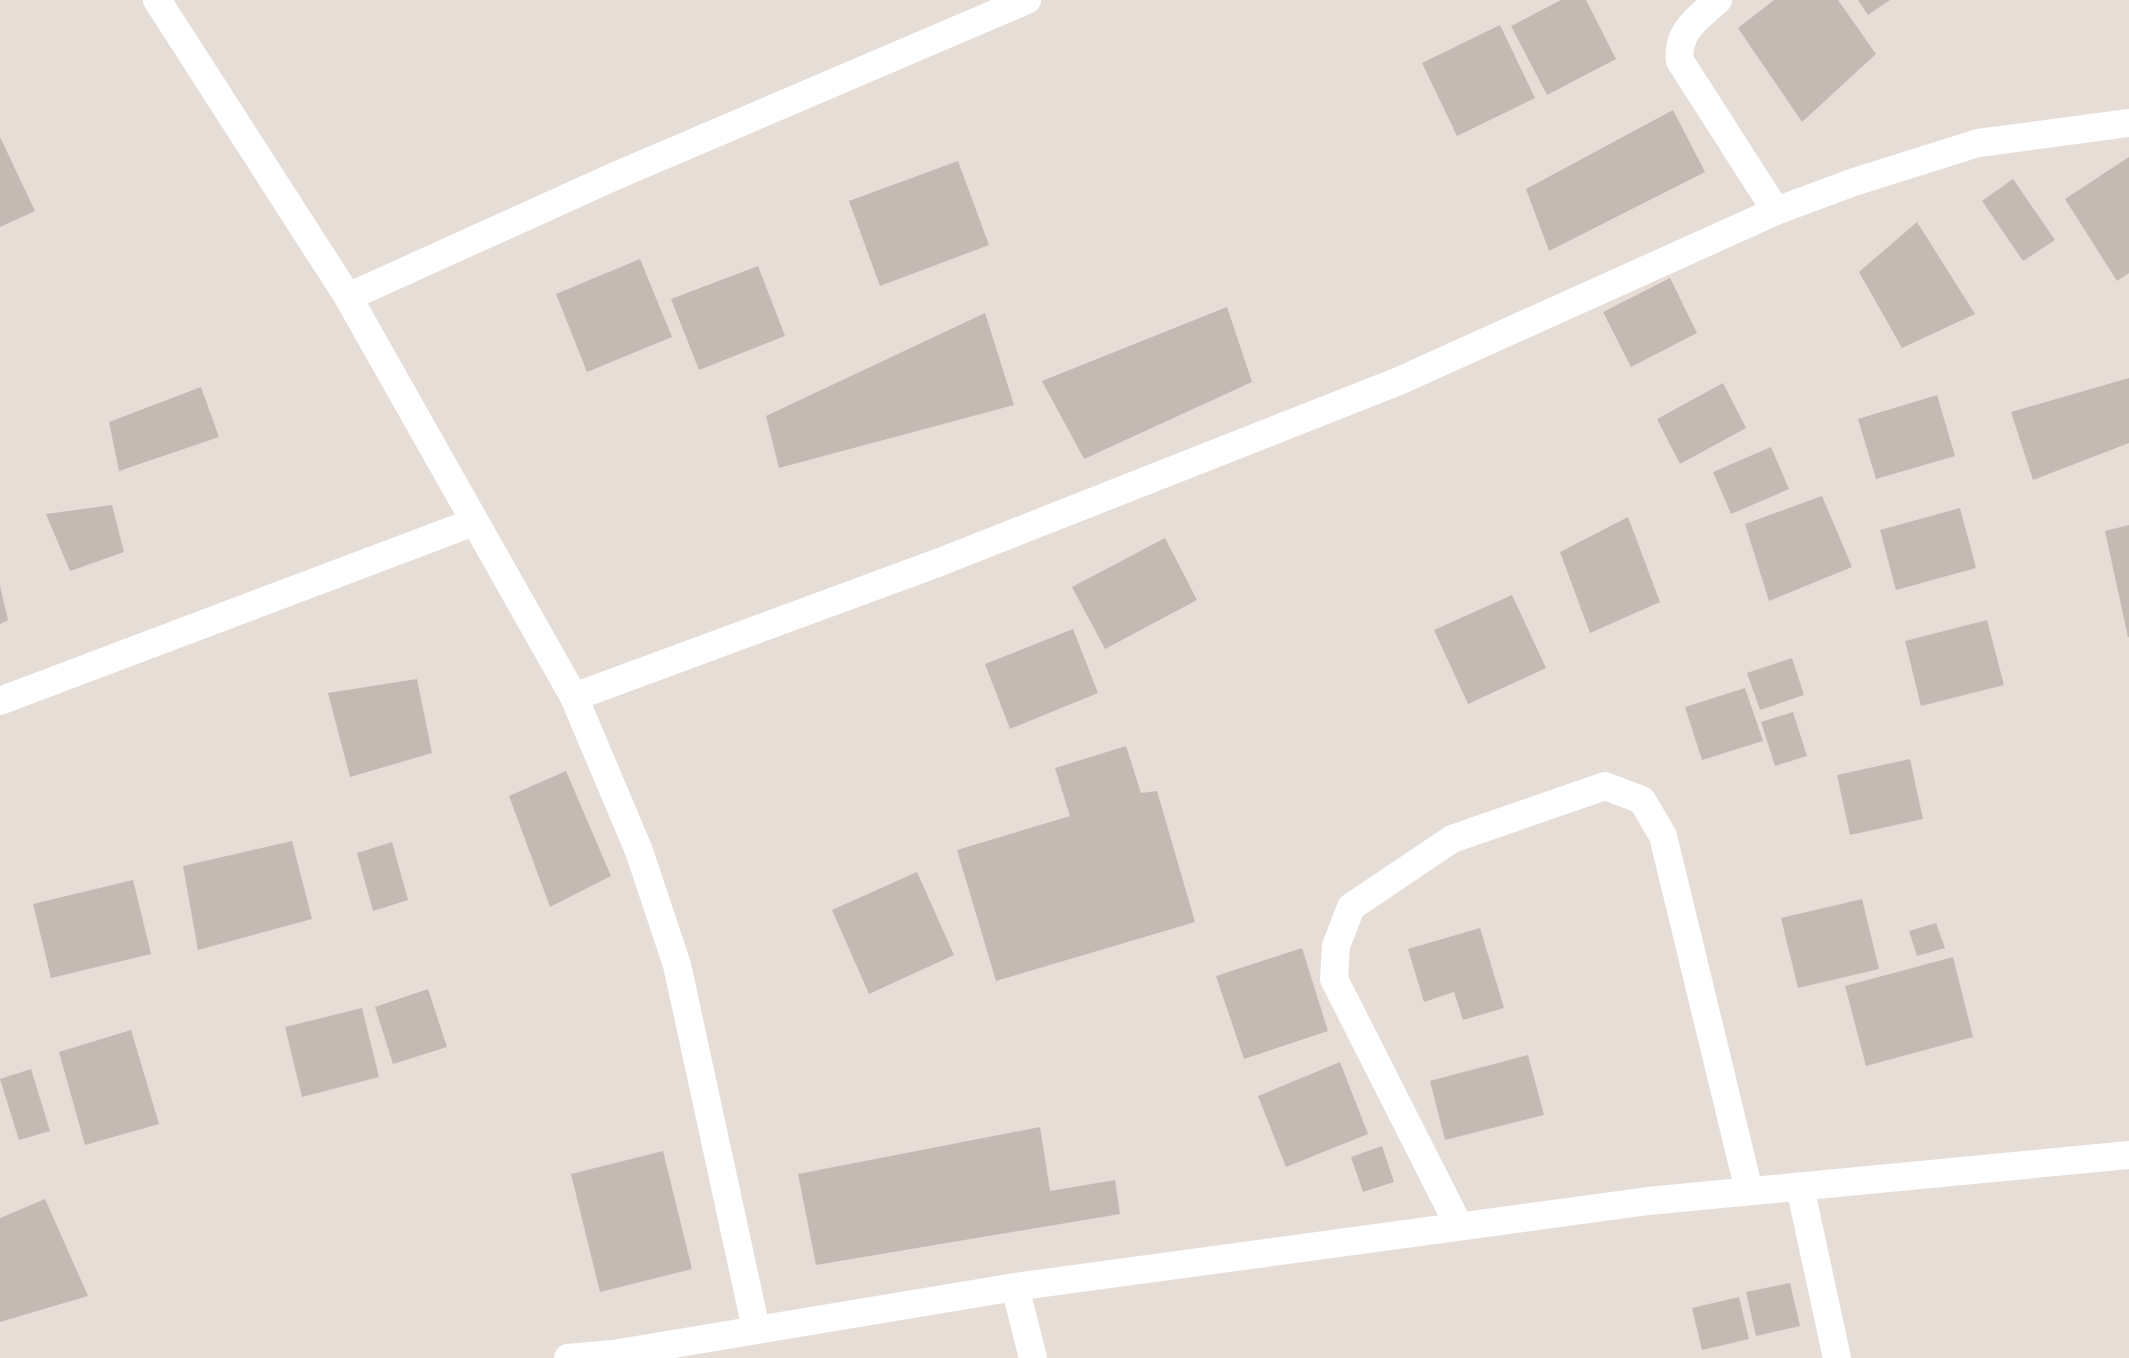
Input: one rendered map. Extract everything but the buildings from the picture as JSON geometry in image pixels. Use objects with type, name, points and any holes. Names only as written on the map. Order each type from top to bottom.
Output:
[{"type":"street","points":[[348,297],[613,177],[1026,0]]},
{"type":"street","points":[[1718,0],[1689,26],[1678,47],[1680,61],[1776,211]]},
{"type":"street","points":[[170,5],[348,297],[574,697],[639,851],[677,965],[756,1329]]},
{"type":"street","points":[[574,697],[940,562],[1399,381],[1776,211],[1854,182],[1978,143],[2129,123]]},
{"type":"street","points":[[0,701],[474,522]]},
{"type":"street","points":[[1459,1226],[1334,979],[1336,946],[1351,907],[1452,840],[1605,786],[1642,800],[1663,836],[1749,1191]]},
{"type":"street","points":[[568,1358],[613,1354],[1015,1287],[1648,1201],[2129,1155]]},
{"type":"street","points":[[1800,1187],[1837,1358]]},
{"type":"street","points":[[1015,1287],[1033,1358]]}]
